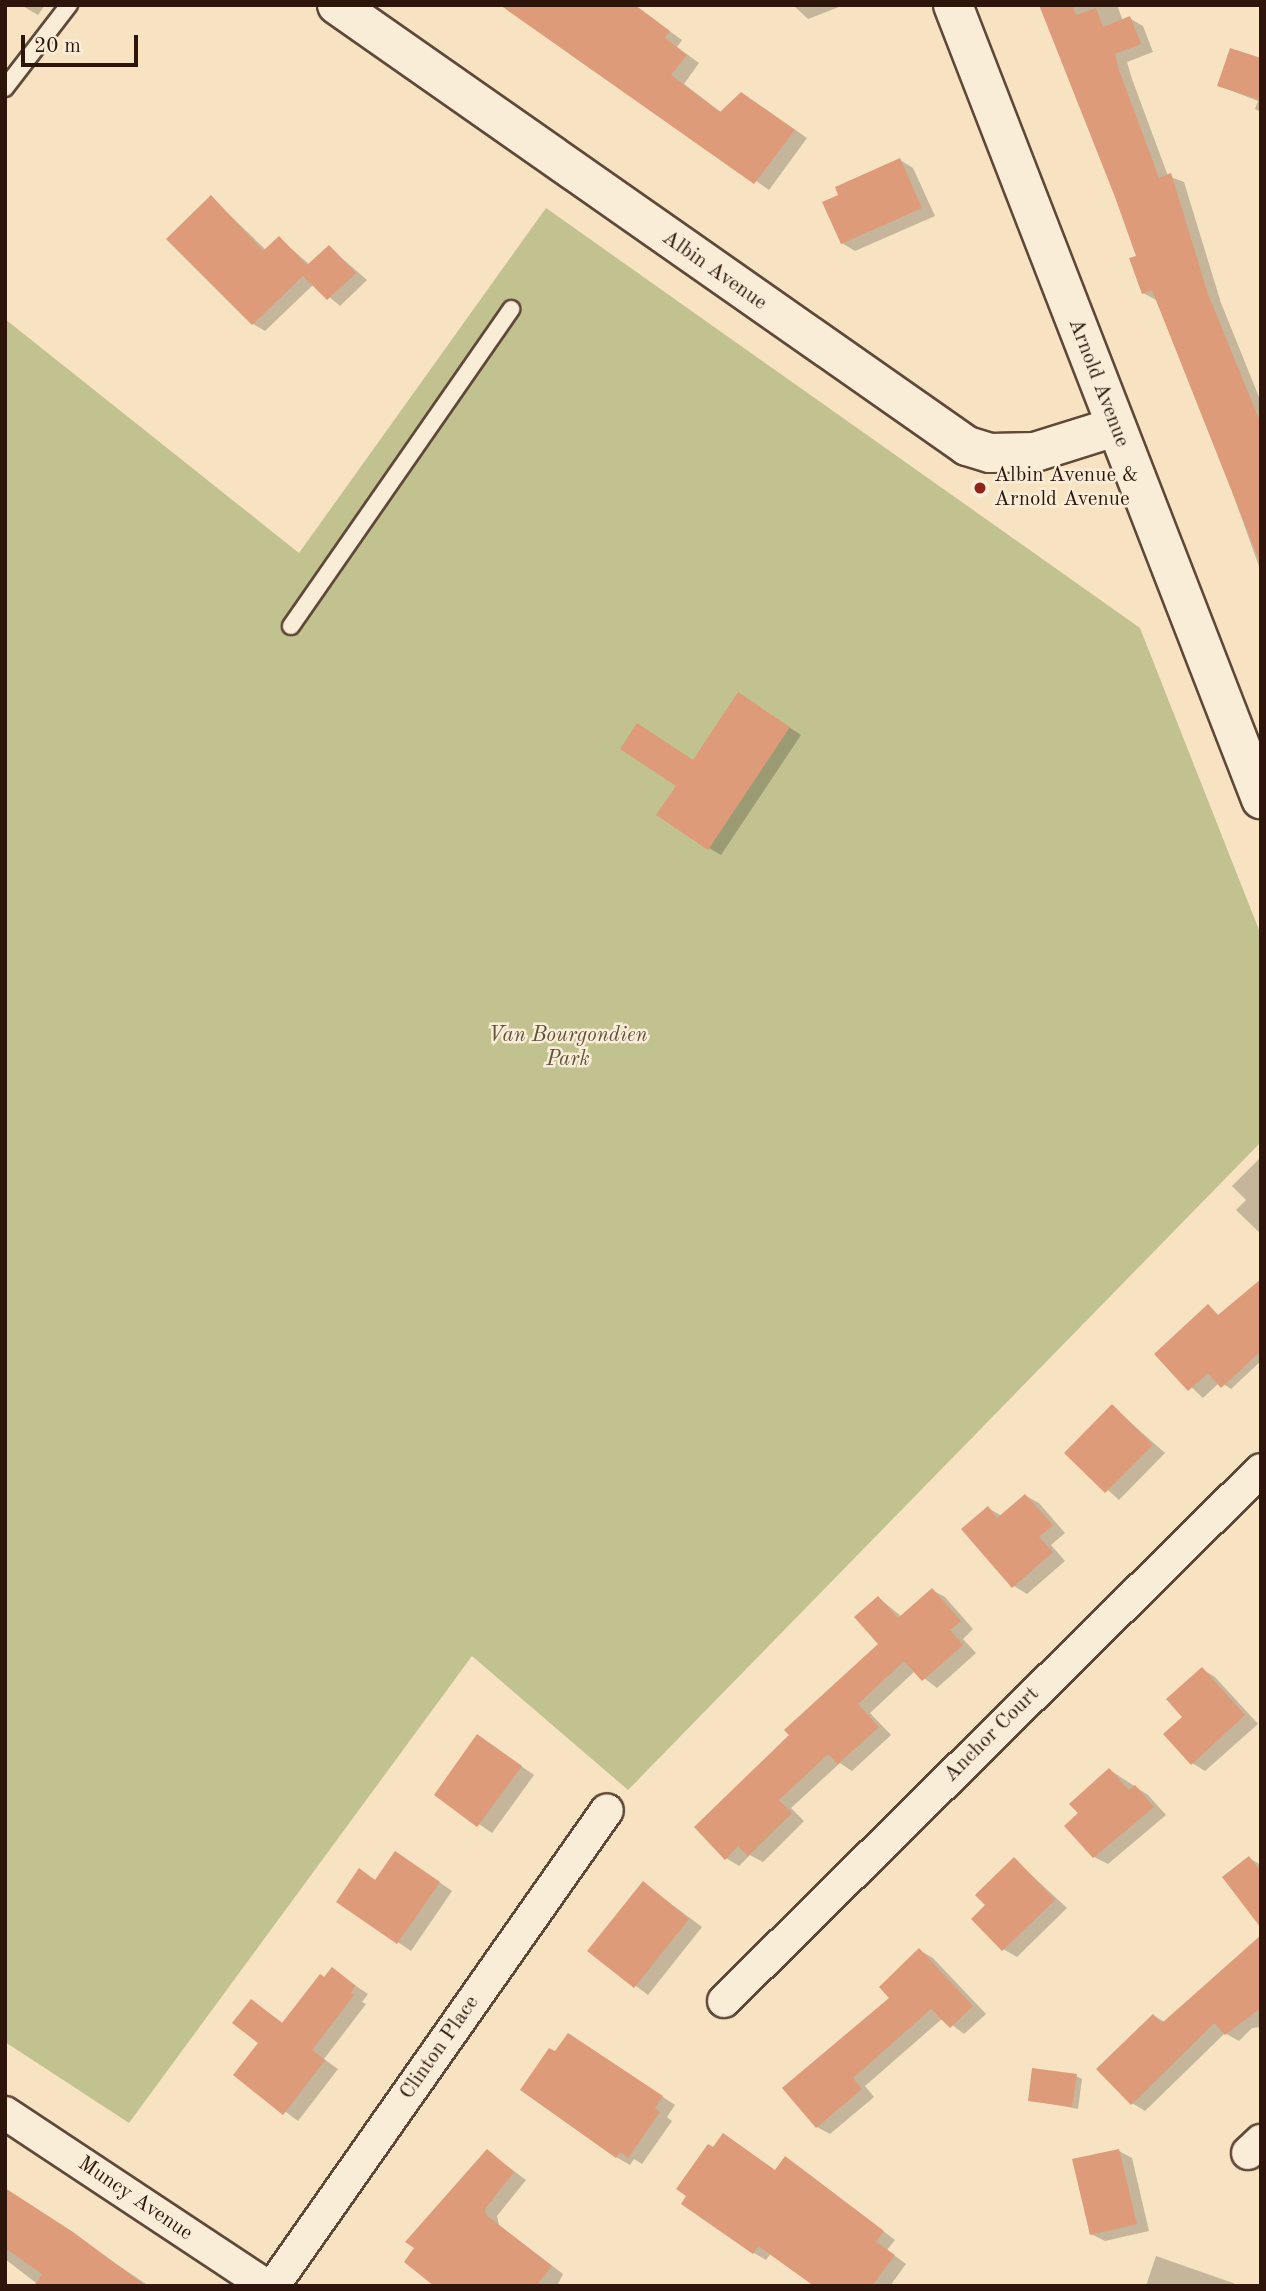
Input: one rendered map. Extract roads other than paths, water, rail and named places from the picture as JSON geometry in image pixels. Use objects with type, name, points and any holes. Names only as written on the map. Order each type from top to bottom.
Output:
[{"type":"street","name":"Albin Avenue","points":[[337,5],[967,446],[990,453],[1035,452],[1115,426]]},
{"type":"street","name":"Arnold Avenue","points":[[953,5],[1261,799]]},
{"type":"street","name":"Anchor Court","points":[[723,2001],[1261,1470]]},
{"type":"street","name":"Clinton Place","points":[[274,2286],[607,1810]]},
{"type":"street","name":"Muncy Avenue","points":[[5,2113],[266,2286]]},
{"type":"lane","points":[[5,88],[69,5]]},
{"type":"lane","points":[[291,626],[512,309]]},
{"type":"place","name":"Albin Avenue & Arnold Avenue","points":[[980,488]]},
{"type":"park label","name":"Van Bourgondien Park","points":[[568,1048]]}]
